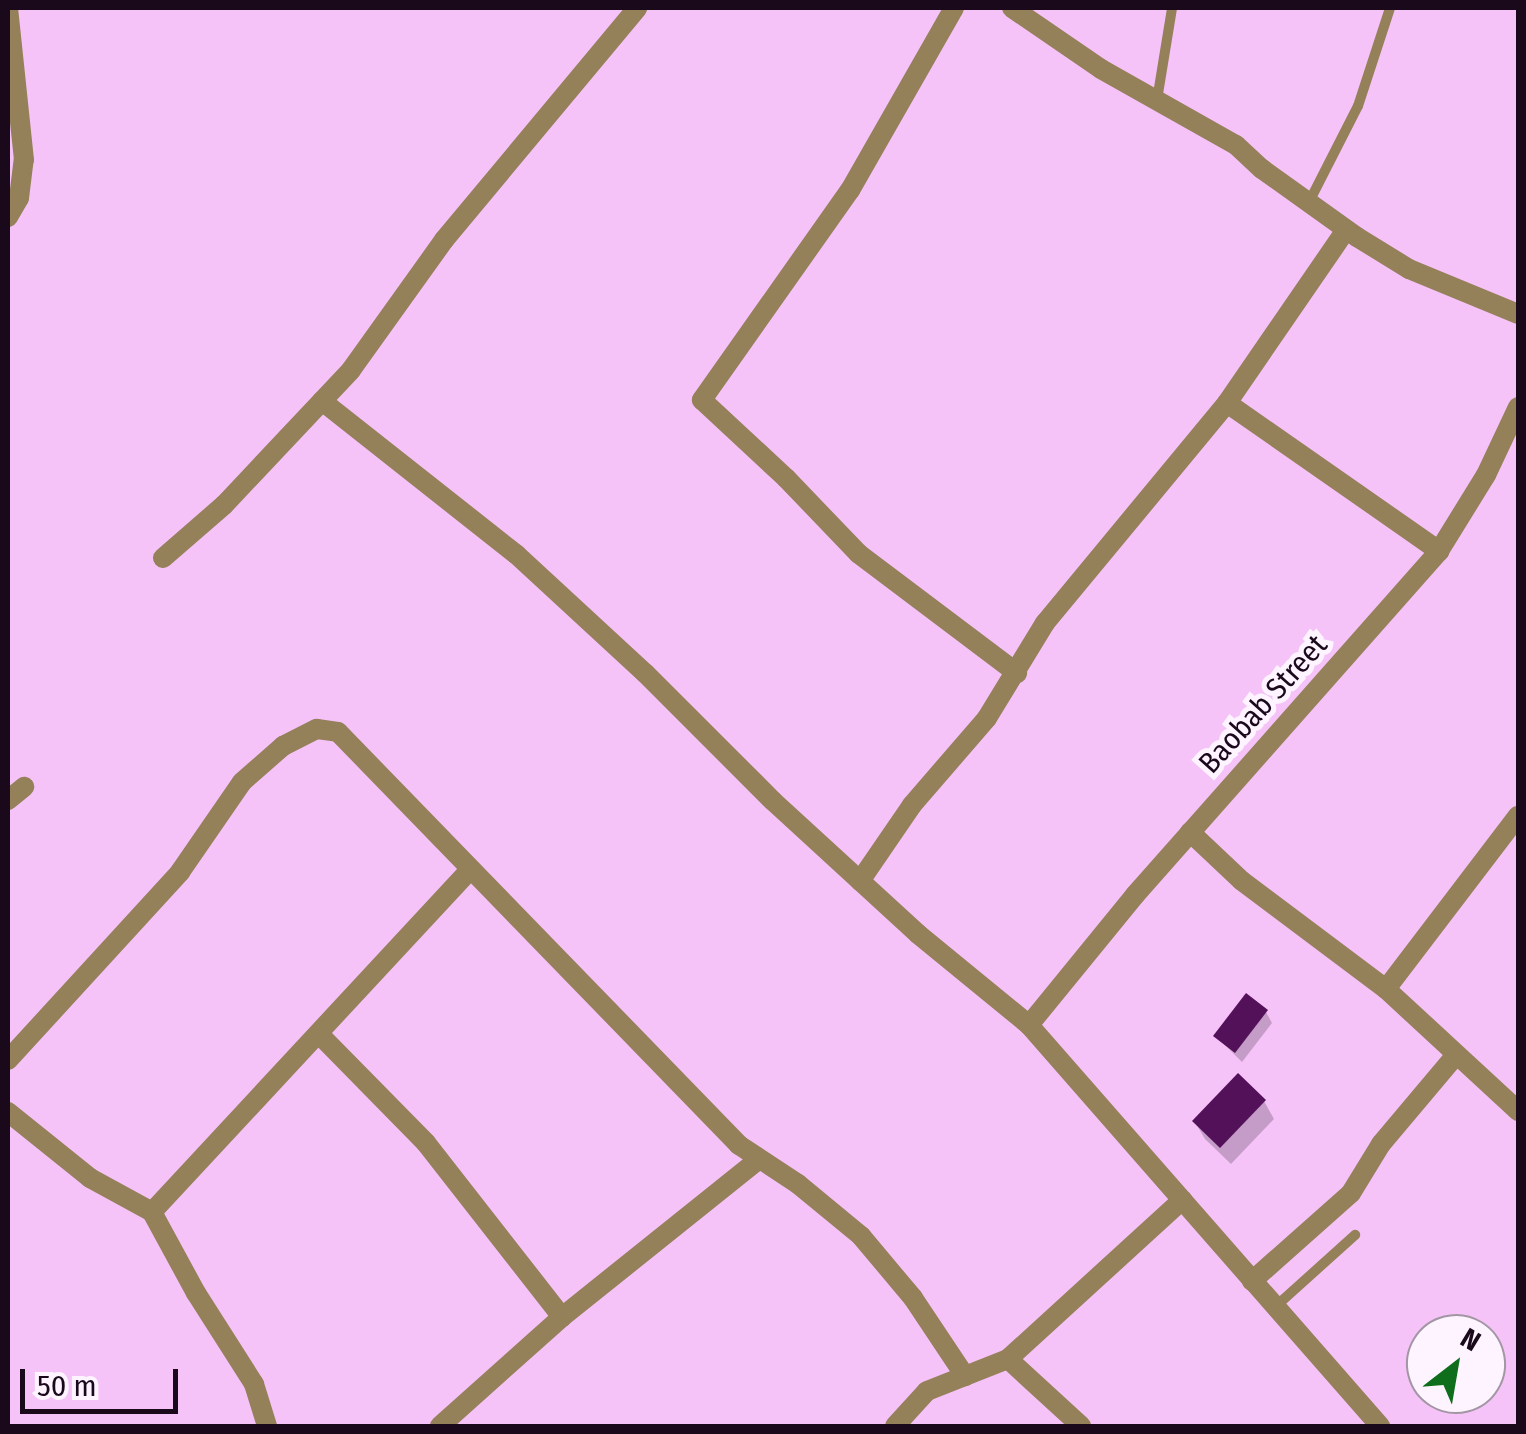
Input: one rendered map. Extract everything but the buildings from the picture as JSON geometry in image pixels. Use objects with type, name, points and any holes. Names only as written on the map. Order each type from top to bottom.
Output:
[{"type":"street","points":[[8,8],[24,160],[20,198],[8,217]]},
{"type":"street","points":[[163,558],[224,506],[322,401],[382,330],[444,240],[637,8]]},
{"type":"street","points":[[954,8],[850,190],[702,400],[786,478],[859,554],[1017,673]]},
{"type":"street","points":[[1012,8],[1102,69],[1236,144],[1308,204],[1408,269],[1518,314]]},
{"type":"street","points":[[860,881],[912,804],[987,718],[1044,623],[1227,403],[1346,230]]},
{"type":"street","points":[[322,401],[408,473],[517,554],[860,881],[1029,1025],[1380,1426]]},
{"type":"street","points":[[1227,403],[1439,551]]},
{"type":"street","name":"Baobab Street","points":[[1029,1025],[1190,832],[1439,551],[1486,475],[1518,407]]},
{"type":"street","points":[[8,1060],[180,872],[242,782],[283,746],[317,729],[338,732],[364,754],[470,870],[758,1160],[798,1184],[862,1236],[913,1298],[965,1376]]},
{"type":"street","points":[[1386,990],[1518,816]]},
{"type":"street","points":[[1190,832],[1242,881],[1386,990],[1518,1111]]},
{"type":"street","points":[[152,1212],[470,870]]},
{"type":"street","points":[[319,1034],[426,1143],[562,1317]]},
{"type":"street","points":[[1252,1282],[1351,1193],[1381,1144],[1456,1055]]},
{"type":"street","points":[[8,1112],[90,1178],[152,1212],[196,1293],[254,1384],[267,1426]]},
{"type":"street","points":[[440,1426],[562,1317],[758,1160]]},
{"type":"street","points":[[895,1426],[927,1391],[1008,1359],[1182,1200]]},
{"type":"street","points":[[1008,1359],[1081,1426]]},
{"type":"lane","points":[[1158,100],[1172,8]]},
{"type":"lane","points":[[1308,204],[1358,106],[1390,8]]},
{"type":"lane","points":[[1274,1308],[1355,1235]]}]
